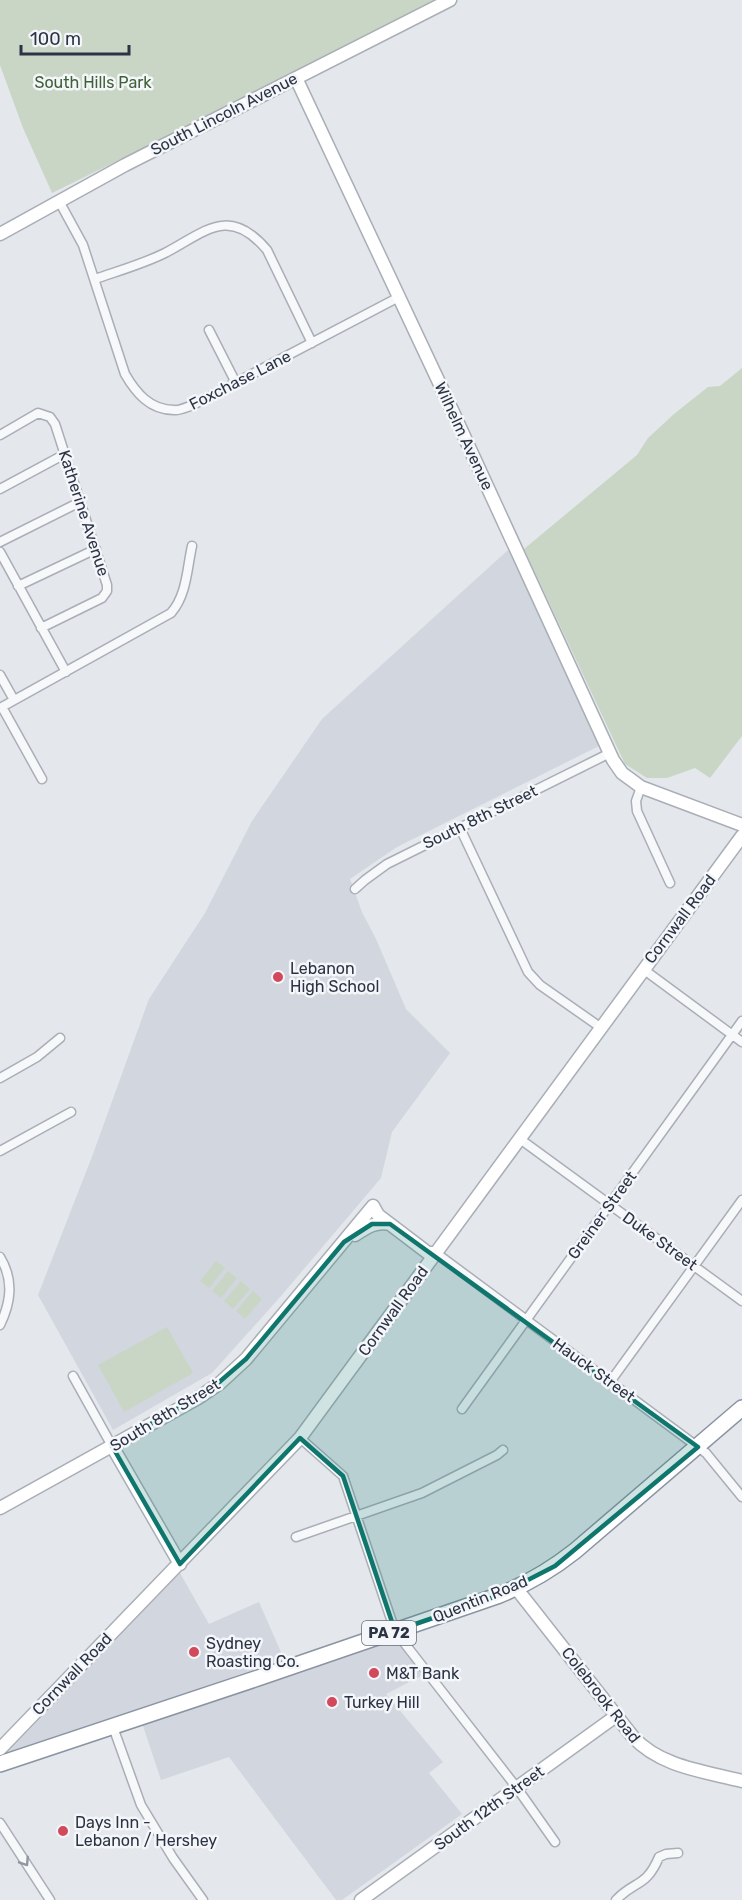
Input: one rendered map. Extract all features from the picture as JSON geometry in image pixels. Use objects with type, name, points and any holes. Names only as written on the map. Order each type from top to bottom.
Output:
[{"type":"highway","name":"Quentin Road","points":[[0,1764],[395,1632],[516,1588],[555,1566],[575,1551],[742,1408]]},
{"type":"main road","name":"South Lincoln Avenue","points":[[0,234],[125,165],[450,0]]},
{"type":"main road","name":"Wilhelm Avenue","points":[[296,78],[610,753],[622,773],[641,787],[742,825]]},
{"type":"main road","name":"Cornwall Road","points":[[0,1749],[300,1438],[742,836]]},
{"type":"main road","name":"Hauck Street","points":[[373,1206],[383,1209],[432,1247],[436,1253]]},
{"type":"main road","name":"Hauck Street","points":[[373,1206],[378,1215],[390,1224],[428,1252],[436,1253]]},
{"type":"main road","name":"South 8th Street","points":[[0,1508],[204,1394],[229,1376],[373,1206]]},
{"type":"main road","points":[[344,1242],[372,1224],[383,1222],[390,1224]]},
{"type":"main road","points":[[112,1446],[180,1564]]},
{"type":"main road","name":"Colebrook Road","points":[[516,1588],[639,1744],[658,1758],[742,1781]]},
{"type":"main road","name":"South 12th Street","points":[[361,1900],[616,1716]]},
{"type":"street","name":"Foxchase Lane","points":[[59,201],[82,245],[95,279],[125,374],[135,392],[152,405],[174,411],[193,405],[399,297]]},
{"type":"street","points":[[95,279],[165,253],[205,229],[224,225],[242,229],[256,237],[267,250],[312,343]]},
{"type":"street","points":[[209,330],[236,383]]},
{"type":"street","name":"Katherine Avenue","points":[[0,435],[38,413],[50,417],[55,424],[107,585],[107,591],[102,598],[41,628]]},
{"type":"street","points":[[0,489],[65,454]]},
{"type":"street","points":[[0,542],[80,502]]},
{"type":"street","points":[[42,779],[1,707],[171,613],[183,593],[192,546]]},
{"type":"street","points":[[18,586],[96,549]]},
{"type":"street","points":[[0,552],[66,672]]},
{"type":"street","points":[[0,675],[14,700]]},
{"type":"street","name":"South 8th Street","points":[[355,890],[387,864],[610,753]]},
{"type":"street","points":[[641,787],[636,801],[637,811],[670,883]]},
{"type":"street","points":[[460,828],[528,972],[540,985],[600,1027]]},
{"type":"street","points":[[643,969],[742,1042]]},
{"type":"street","name":"Greiner Street","points":[[462,1409],[742,1021]]},
{"type":"street","points":[[0,1078],[37,1057],[60,1038]]},
{"type":"street","points":[[0,1151],[70,1112]]},
{"type":"street","name":"Duke Street","points":[[520,1139],[742,1301]]},
{"type":"street","points":[[610,1382],[742,1200]]},
{"type":"street","name":"Hauck Street","points":[[436,1253],[706,1453],[742,1496]]},
{"type":"street","points":[[0,1257],[10,1280],[9,1301],[0,1325]]},
{"type":"street","points":[[73,1376],[112,1446]]},
{"type":"street","points":[[300,1438],[343,1476],[395,1632],[517,1788],[555,1842]]},
{"type":"street","points":[[296,1537],[422,1493],[497,1455],[503,1449]]},
{"type":"street","points":[[113,1727],[141,1805],[172,1858],[203,1900]]},
{"type":"street","points":[[0,1823],[50,1900]]},
{"type":"street","points":[[616,1900],[622,1893],[644,1881],[652,1873],[659,1857],[678,1852]]},
{"type":"highlighted area","points":[[372,1224],[390,1224],[698,1447],[555,1566],[497,1596],[395,1631],[343,1476],[300,1438],[180,1564],[112,1446],[210,1390],[246,1359],[344,1242]]},
{"type":"shaded area","name":"Lebanon High School","points":[[508,550],[601,745],[397,847],[350,879],[362,912],[406,1009],[450,1053],[392,1132],[381,1178],[281,1296],[212,1373],[113,1430],[38,1295],[93,1154],[149,999],[205,913],[252,821],[322,719]]},
{"type":"shaded area","points":[[180,1573],[209,1624],[259,1602],[284,1659],[12,1753],[8,1752]]},
{"type":"shaded area","points":[[390,1638],[399,1642],[423,1675],[386,1694],[443,1762],[429,1773],[462,1814],[342,1900],[336,1900],[229,1757],[161,1780],[142,1723]]},
{"type":"green space","name":"South Hills Park","points":[[0,0],[438,0],[52,193],[23,128],[0,65]]},
{"type":"green space","points":[[742,368],[742,736],[710,778],[695,768],[667,778],[647,778],[625,764],[524,549],[637,455],[648,438],[674,414],[708,387],[720,386]]},
{"type":"green space","points":[[216,1261],[225,1268],[209,1288],[200,1281]]},
{"type":"green space","points":[[228,1271],[237,1278],[221,1298],[212,1291]]},
{"type":"green space","points":[[241,1281],[250,1289],[233,1309],[224,1301]]},
{"type":"green space","points":[[253,1291],[262,1299],[245,1319],[236,1311]]},
{"type":"green space","points":[[167,1327],[193,1373],[124,1412],[98,1365]]},
{"type":"place","name":"Lebanon High School","points":[[278,977]]},
{"type":"place","name":"Sydney Roasting Co.","points":[[194,1652]]},
{"type":"place","name":"M&T Bank","points":[[374,1673]]},
{"type":"place","name":"Turkey Hill","points":[[332,1702]]},
{"type":"place","name":"Days Inn - Lebanon / Hershey","points":[[63,1831]]}]
